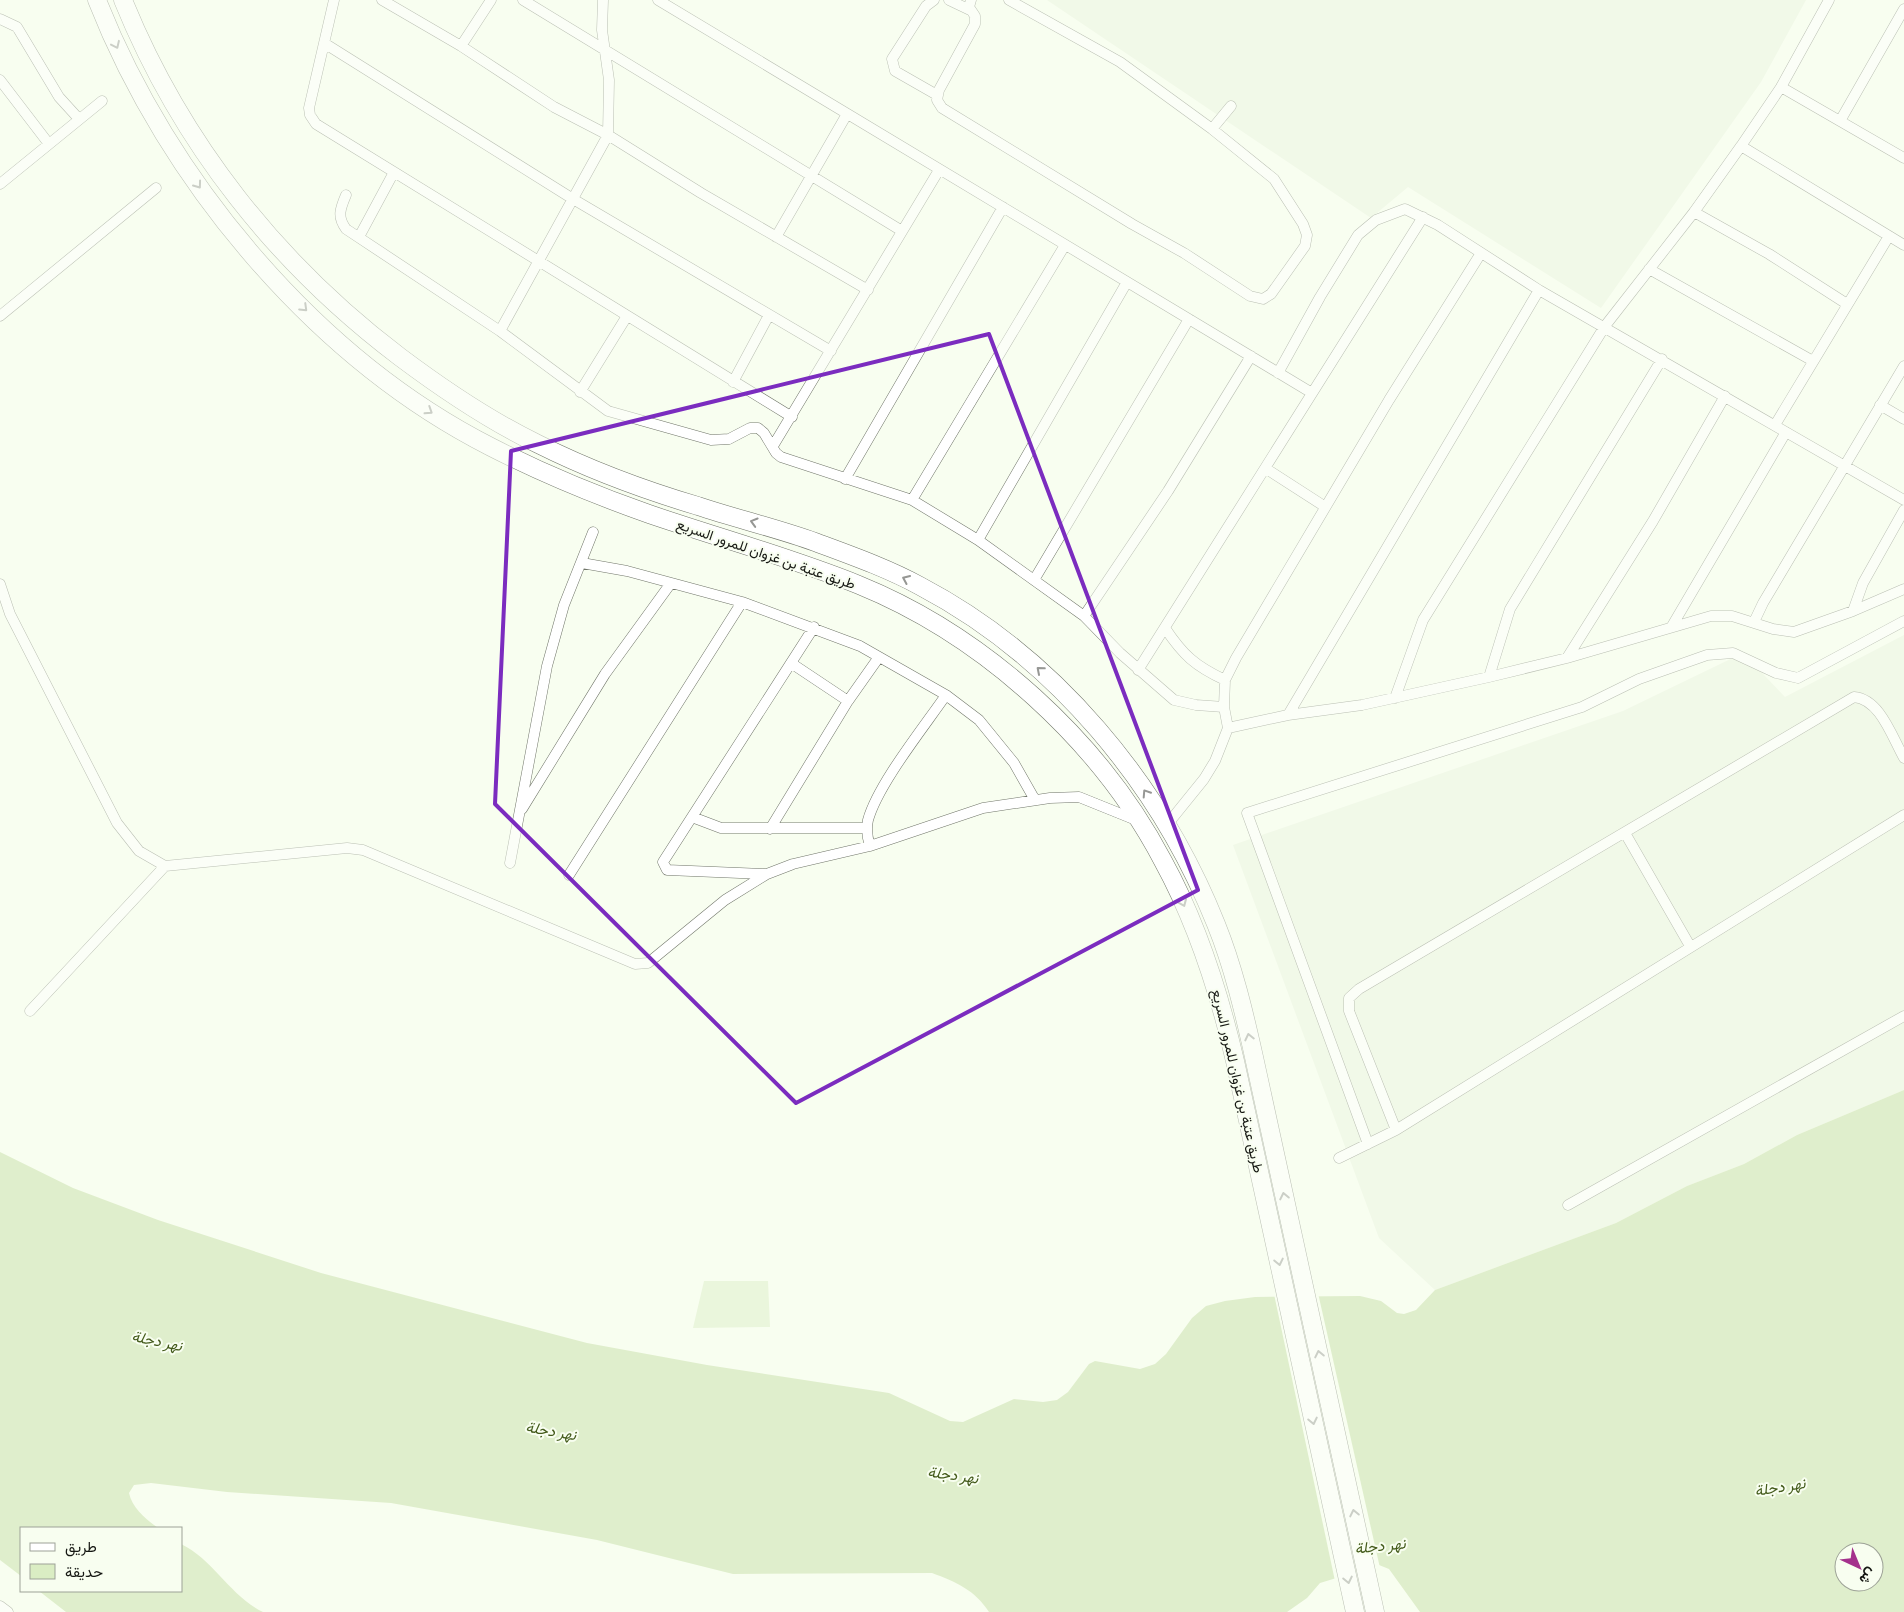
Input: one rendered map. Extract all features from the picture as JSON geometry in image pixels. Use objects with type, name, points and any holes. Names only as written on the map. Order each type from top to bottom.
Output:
[{"type":"highway","name":"طريق عتبة بن غزوان للمرور السريع","points":[[97,0],[121,56],[145,100],[174,149],[211,202],[250,251],[294,298],[340,342],[389,382],[468,435],[545,473],[626,506],[776,554],[860,585],[937,624],[987,657],[1051,712],[1108,778],[1140,821],[1162,859],[1198,938],[1228,1030],[1355,1612]]},
{"type":"highway","name":"طريق عتبة بن غزوان للمرور السريع","points":[[123,0],[163,87],[187,128],[219,176],[258,224],[303,273],[376,339],[470,407],[542,446],[592,468],[695,506],[778,529],[831,548],[911,581],[942,598],[1007,643],[1061,690],[1124,764],[1180,850],[1218,929],[1247,1025],[1375,1612]]},
{"type":"street","points":[[334,0],[310,115],[316,124],[792,417]]},
{"type":"street","points":[[382,0],[461,46],[554,107],[608,135],[700,193],[868,290]]},
{"type":"street","points":[[461,46],[491,0]]},
{"type":"street","points":[[522,0],[902,231]]},
{"type":"street","points":[[500,331],[608,135],[608,80],[602,30],[603,0]]},
{"type":"street","points":[[658,0],[1312,393]]},
{"type":"street","points":[[934,0],[926,6],[892,59],[895,71],[937,95]]},
{"type":"street","points":[[949,0],[971,5],[976,24],[937,95],[942,108],[1132,224],[1184,253],[1250,296],[1263,299],[1271,294],[1305,246],[1306,229],[1274,179],[1212,129],[1120,62],[1009,0]]},
{"type":"street","points":[[1395,698],[1423,620],[1605,326],[1694,212],[1741,146],[1781,87],[1829,0]]},
{"type":"street","points":[[1840,121],[1904,9]]},
{"type":"street","points":[[0,19],[18,27],[59,97],[79,119]]},
{"type":"street","points":[[324,43],[574,199],[831,351]]},
{"type":"street","points":[[0,80],[49,144]]},
{"type":"street","points":[[1781,87],[1903,154]]},
{"type":"street","points":[[0,184],[102,101]]},
{"type":"street","points":[[1212,129],[1231,106]]},
{"type":"street","points":[[776,237],[809,176],[847,114]]},
{"type":"street","points":[[1741,146],[1904,245]]},
{"type":"street","points":[[773,446],[939,170]]},
{"type":"street","points":[[359,238],[394,172]]},
{"type":"street","points":[[0,316],[156,188]]},
{"type":"street","points":[[346,195],[340,210],[340,221],[346,229],[500,331],[608,411],[711,440],[729,439],[750,428],[758,428],[764,433],[776,453],[781,457],[912,500],[978,540],[1084,616],[1138,670],[1174,700],[1196,705],[1224,707]]},
{"type":"street","points":[[845,479],[1003,207]]},
{"type":"street","points":[[1278,373],[1320,297],[1358,236],[1376,220],[1392,212],[1406,209],[1423,217],[1539,290],[1605,326],[1904,500]]},
{"type":"street","points":[[1694,212],[1769,254],[1847,304]]},
{"type":"street","points":[[1138,670],[1423,217]]},
{"type":"street","points":[[1775,425],[1889,236]]},
{"type":"street","points":[[912,500],[1065,245]]},
{"type":"street","points":[[1166,826],[1204,779],[1228,728],[1224,707],[1225,680],[1324,506],[1481,253]]},
{"type":"street","points":[[1650,269],[1813,361]]},
{"type":"street","points":[[978,540],[1127,282]]},
{"type":"street","points":[[1288,715],[1539,290]]},
{"type":"street","points":[[733,382],[769,315]]},
{"type":"street","points":[[580,392],[627,316]]},
{"type":"street","points":[[1034,580],[1189,319]]},
{"type":"street","points":[[1084,616],[1168,491],[1251,356]]},
{"type":"street","points":[[1489,677],[1510,609],[1662,359]]},
{"type":"street","points":[[1754,622],[1763,603],[1904,366]]},
{"type":"street","points":[[1567,658],[1653,521],[1725,396]]},
{"type":"street","points":[[1880,406],[1904,419]]},
{"type":"street","points":[[1672,626],[1786,432]]},
{"type":"street","points":[[1266,468],[1324,506]]},
{"type":"street","points":[[1853,611],[1863,583],[1904,510]]},
{"type":"street","points":[[510,863],[548,666],[564,605],[593,532]]},
{"type":"street","points":[[582,563],[627,570],[742,602],[814,627],[860,646],[946,695],[980,720],[1014,763],[1035,800]]},
{"type":"street","points":[[518,816],[605,674],[671,583]]},
{"type":"street","points":[[0,584],[10,614],[118,823],[139,850],[165,866],[347,848],[363,850],[634,964],[648,963],[725,900],[767,874],[793,864],[870,846],[982,808],[1035,800],[1079,797],[1140,821]]},
{"type":"street","points":[[1228,728],[1288,715],[1362,705],[1489,677],[1567,658],[1711,616],[1732,616],[1773,629],[1794,632],[1853,611],[1904,589]]},
{"type":"street","points":[[569,875],[742,602]]},
{"type":"street","points":[[1368,1144],[1247,813],[1582,707],[1639,679],[1707,655],[1733,653],[1776,673],[1798,678],[1904,621]]},
{"type":"street","points":[[767,874],[667,870],[663,862],[814,627]]},
{"type":"street","points":[[1165,628],[1187,658],[1203,670],[1225,680]]},
{"type":"street","points":[[770,829],[848,701],[879,657]]},
{"type":"street","points":[[791,663],[848,701]]},
{"type":"street","points":[[870,846],[866,828],[868,818],[892,773],[946,695]]},
{"type":"street","points":[[1396,1130],[1349,1011],[1349,998],[1360,989],[1854,697],[1864,698],[1874,704],[1904,758]]},
{"type":"street","points":[[1339,1158],[1396,1130],[1904,815]]},
{"type":"street","points":[[692,817],[722,828],[866,828]]},
{"type":"street","points":[[1624,833],[1690,946]]},
{"type":"street","points":[[30,1011],[165,866]]},
{"type":"street","points":[[1568,1205],[1904,1016]]},
{"type":"street","points":[[0,1606],[8,1612]]},
{"type":"highlighted area","points":[[989,334],[1198,890],[796,1103],[495,804],[511,451]]},
{"type":"shaded area","points":[[1047,0],[1806,0],[1761,82],[1601,308],[1408,187],[1371,218]]},
{"type":"shaded area","points":[[1904,635],[1904,1090],[1797,1135],[1744,1164],[1687,1186],[1616,1223],[1435,1290],[1379,1238],[1233,845],[1623,711],[1743,653],[1785,697]]},
{"type":"green space","points":[[704,1281],[768,1281],[770,1327],[693,1328]]},
{"type":"water","name":"نهر دجلة","points":[[1904,1090],[1904,1612],[1420,1612],[1389,1569],[1379,1565],[1320,1583],[1307,1598],[1287,1612],[989,1612],[984,1604],[971,1592],[932,1573],[733,1574],[597,1540],[391,1503],[227,1492],[151,1483],[134,1485],[129,1493],[136,1508],[157,1527],[20,1527],[20,1575],[0,1560],[0,1152],[73,1188],[158,1220],[321,1273],[587,1343],[707,1365],[889,1393],[950,1421],[963,1422],[1014,1399],[1043,1402],[1057,1400],[1068,1392],[1089,1364],[1095,1361],[1140,1369],[1155,1364],[1166,1354],[1192,1318],[1206,1306],[1255,1297],[1360,1296],[1381,1301],[1397,1313],[1404,1314],[1416,1310],[1435,1290],[1616,1223],[1687,1186],[1744,1164],[1797,1135]]},
{"type":"water","points":[[182,1545],[203,1559],[241,1597],[263,1612],[66,1612],[40,1592],[182,1592]]},
{"type":"pier","points":[[1318,1293],[1380,1568],[1335,1581],[1274,1294]]}]
